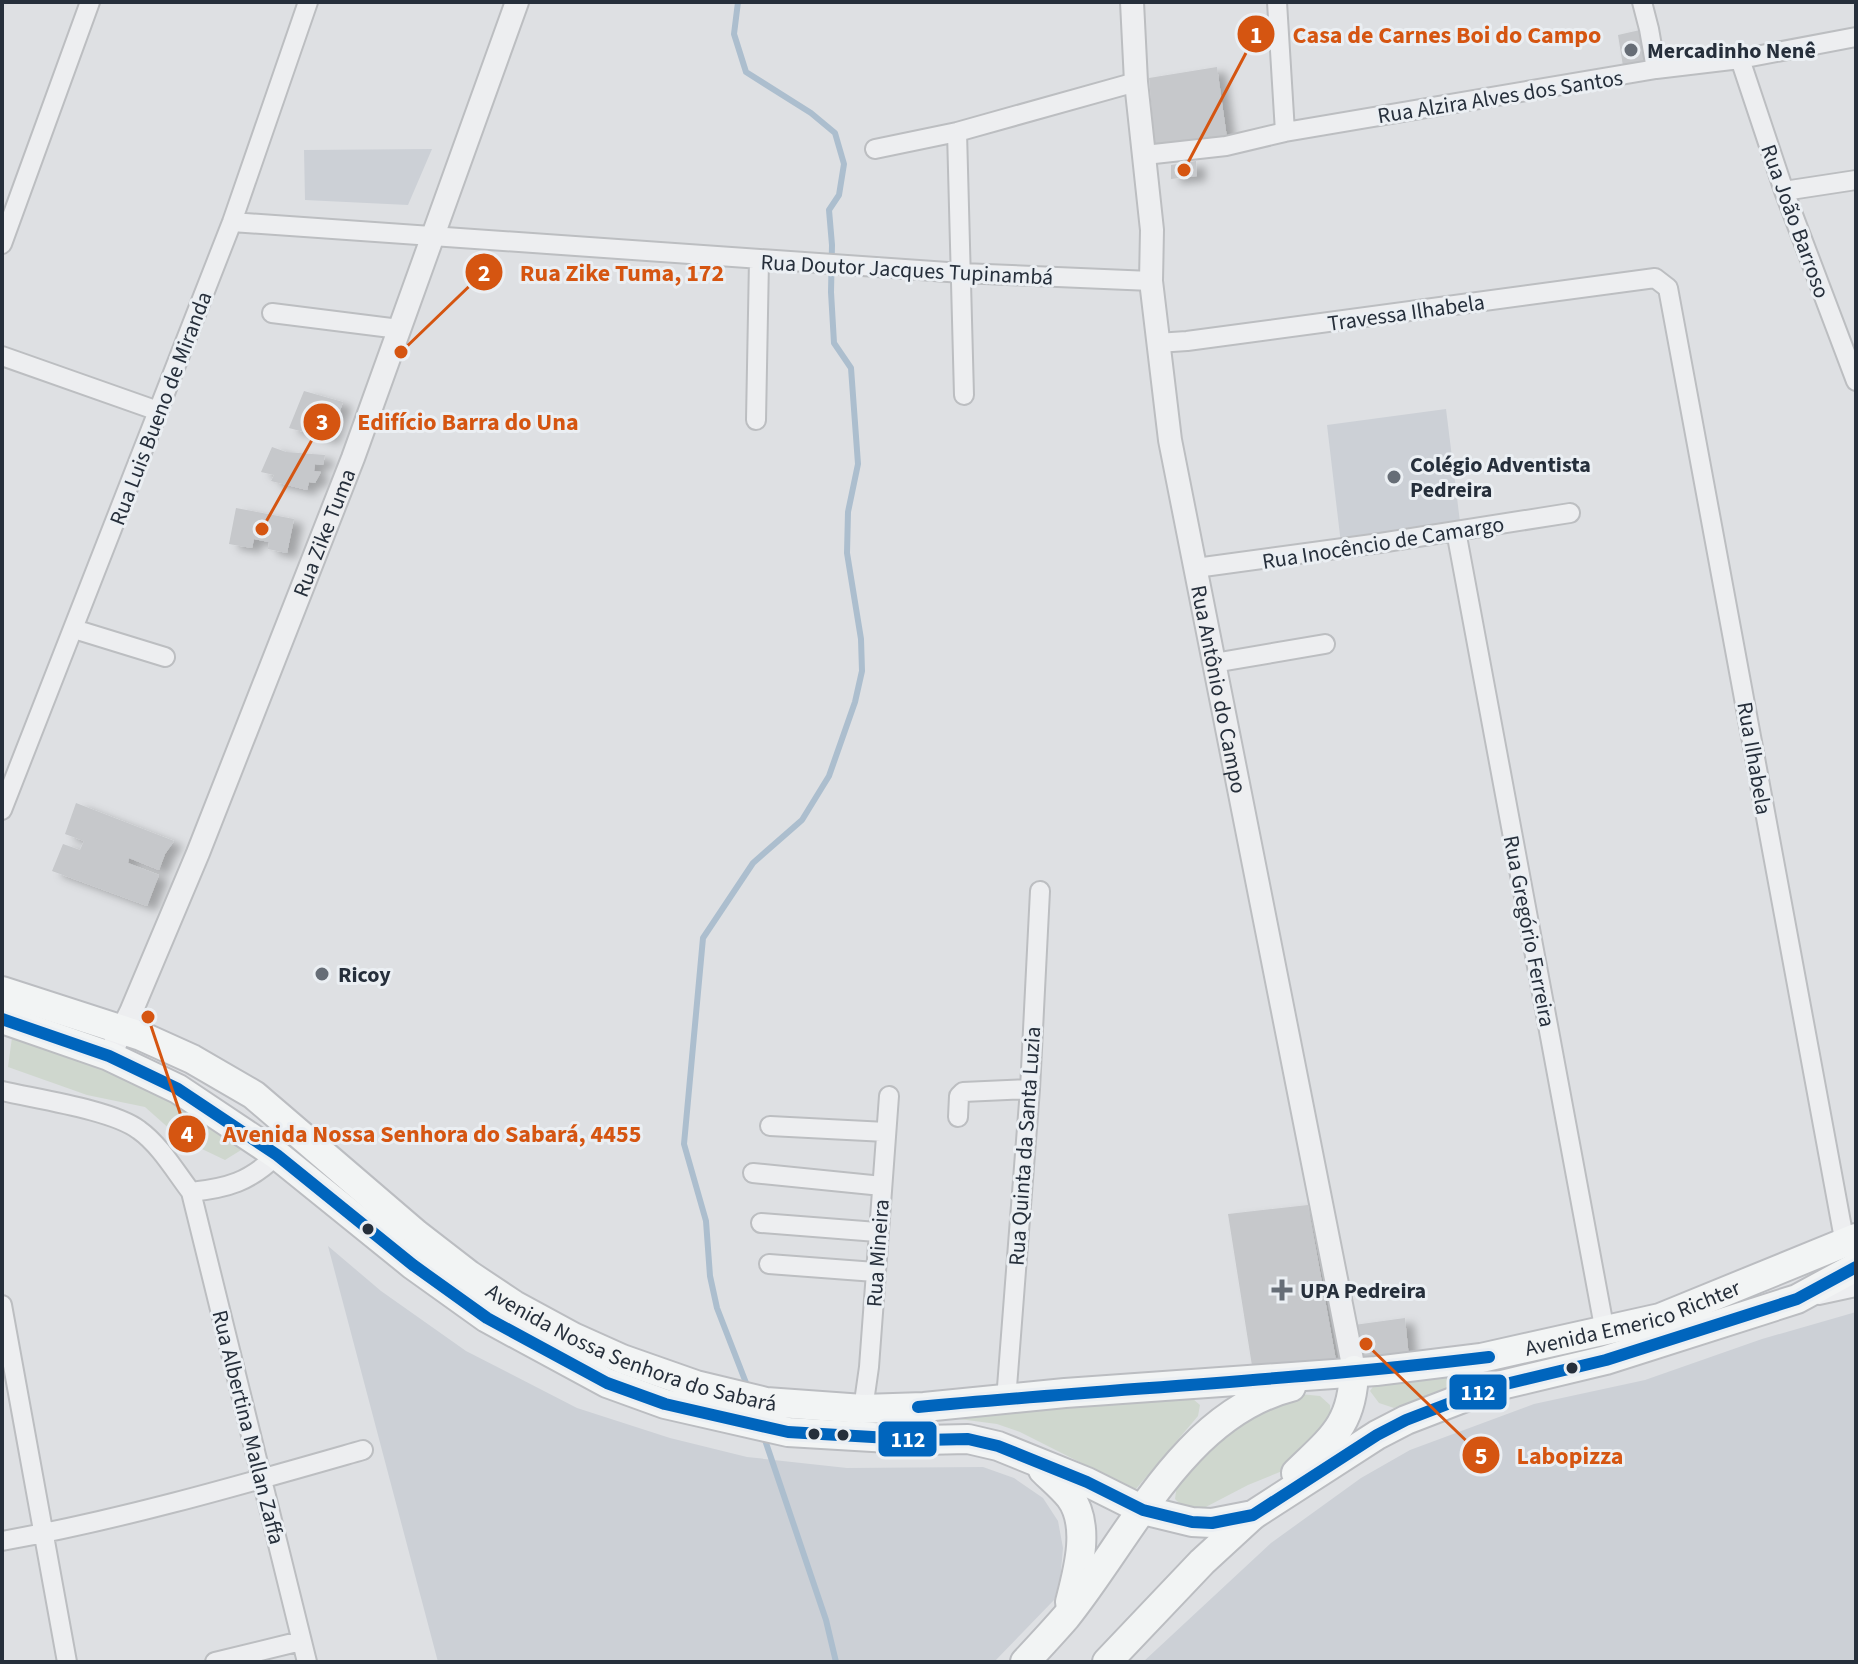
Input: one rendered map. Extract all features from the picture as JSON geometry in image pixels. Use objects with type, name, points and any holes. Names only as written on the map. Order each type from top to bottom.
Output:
[{"type":"main road","name":"Avenida Nossa Senhora do Sabará","points":[[2,991],[123,1029],[192,1059],[254,1095],[416,1234],[514,1305],[622,1359],[696,1385],[766,1402],[863,1409],[1354,1370]]},
{"type":"main road","name":"Avenida Nossa Senhora do Sabará","points":[[2,1019],[109,1056],[178,1089],[277,1155],[413,1265],[487,1318],[607,1383],[665,1404],[788,1432],[923,1440],[968,1439],[1031,1458],[1143,1510],[1202,1523],[1253,1515]]},
{"type":"main road","name":"Avenida Emerico Richter","points":[[1253,1515],[1377,1435],[1406,1420],[1489,1388],[1606,1360],[1797,1299],[1852,1250]]},
{"type":"main road","name":"Avenida Emerico Richter","points":[[1354,1370],[1376,1371],[1481,1358],[1605,1332],[1660,1318],[1852,1250]]},
{"type":"main road","points":[[1025,1662],[1066,1616],[1189,1450],[1220,1422],[1272,1392],[1354,1370],[1354,1396],[1337,1433],[1202,1562],[1107,1662]]},
{"type":"main road","points":[[1031,1458],[1071,1498],[1079,1516],[1081,1533],[1076,1578],[1066,1616]]},
{"type":"street","points":[[2,244],[90,2]]},
{"type":"street","name":"Rua Luis Bueno de Miranda","points":[[2,810],[232,222],[308,2]]},
{"type":"street","name":"Rua Zike Tuma","points":[[109,1056],[209,826],[353,458],[517,2]]},
{"type":"street","name":"Rua Antônio do Campo","points":[[1132,2],[1136,82],[1152,230],[1151,281],[1170,440],[1354,1370]]},
{"type":"street","points":[[1277,2],[1285,132]]},
{"type":"street","points":[[1642,2],[1656,69]]},
{"type":"street","name":"Rua Alzira Alves dos Santos","points":[[1145,155],[1226,146],[1285,132],[1656,69],[1740,59],[1856,37]]},
{"type":"street","name":"Rua João Barroso","points":[[1740,59],[1784,191],[1847,332],[1856,381]]},
{"type":"street","points":[[875,149],[957,132],[1136,82]]},
{"type":"street","points":[[957,132],[964,395]]},
{"type":"street","points":[[1784,191],[1856,180]]},
{"type":"street","name":"Rua Doutor Jacques Tupinambá","points":[[232,222],[759,260],[1151,281]]},
{"type":"street","points":[[756,420],[759,260]]},
{"type":"street","name":"Travessa Ilhabela","points":[[1157,343],[1655,278]]},
{"type":"street","name":"Rua Ilhabela","points":[[1655,278],[1668,288],[1852,1250]]},
{"type":"street","points":[[272,313],[399,329]]},
{"type":"street","points":[[2,356],[158,411]]},
{"type":"street","name":"Rua Inocêncio de Camargo","points":[[1196,568],[1570,513]]},
{"type":"street","name":"Rua Gregório Ferreira","points":[[1456,531],[1605,1332]]},
{"type":"street","points":[[74,629],[165,657]]},
{"type":"street","points":[[1214,663],[1325,644]]},
{"type":"street","name":"Rua Quinta da Santa Luzia","points":[[1006,1400],[1030,1089],[1040,891]]},
{"type":"street","points":[[958,1117],[959,1096],[963,1092],[1030,1089]]},
{"type":"street","points":[[2,1091],[118,1118],[139,1129],[191,1192],[231,1187],[261,1171],[277,1155]]},
{"type":"street","name":"Rua Mineira","points":[[863,1409],[869,1367],[889,1096]]},
{"type":"street","points":[[770,1126],[886,1132]]},
{"type":"street","points":[[753,1173],[882,1186]]},
{"type":"street","name":"Rua Albertina Mallan Zaffa","points":[[191,1192],[307,1662]]},
{"type":"street","points":[[761,1223],[877,1232]]},
{"type":"street","points":[[769,1264],[875,1272]]},
{"type":"street","points":[[1797,1299],[1856,1287]]},
{"type":"street","points":[[2,1305],[67,1662]]},
{"type":"street","points":[[2,1541],[262,1479],[363,1450]]},
{"type":"street","points":[[215,1662],[301,1641]]},
{"type":"shaded area","points":[[432,149],[408,205],[305,200],[304,150]]},
{"type":"shaded area","name":"Colégio Adventista Pedreira","points":[[1446,409],[1461,530],[1341,544],[1327,425]]},
{"type":"shaded area","points":[[13,1030],[129,1071],[246,1147],[225,1160],[181,1139],[145,1107],[87,1095],[8,1067]]},
{"type":"shaded area","points":[[328,1246],[381,1291],[466,1351],[577,1408],[670,1438],[747,1457],[847,1468],[983,1467],[1014,1478],[1043,1498],[1058,1521],[1063,1548],[1060,1582],[1054,1600],[994,1662],[438,1662]]},
{"type":"shaded area","points":[[1856,1312],[1856,1662],[1143,1662],[1271,1543],[1361,1478],[1410,1450],[1534,1404],[1645,1380],[1762,1339]]},
{"type":"shaded area","points":[[1493,1369],[1495,1374],[1394,1408],[1379,1403],[1370,1391],[1376,1382],[1444,1378]]},
{"type":"shaded area","points":[[1300,1394],[1320,1396],[1330,1405],[1331,1417],[1292,1467],[1200,1510],[1184,1508],[1175,1499],[1177,1484],[1225,1431]]},
{"type":"shaded area","points":[[1193,1399],[1200,1405],[1198,1416],[1135,1490],[1020,1432],[997,1424],[959,1419],[959,1414]]},
{"type":"building","name":"Mercadinho Nenê","points":[[1640,30],[1645,65],[1623,66],[1618,35]]},
{"type":"building","points":[[1217,67],[1227,138],[1155,148],[1149,78]]},
{"type":"building","points":[[1196,161],[1197,176],[1171,179],[1171,165]]},
{"type":"building","points":[[304,391],[343,402],[330,439],[289,428]]},
{"type":"building","points":[[272,447],[286,452],[325,455],[323,465],[315,464],[314,471],[321,472],[315,483],[309,482],[307,490],[271,481],[274,475],[261,472]]},
{"type":"building","points":[[236,508],[294,519],[287,553],[268,549],[269,542],[254,539],[252,548],[229,544]]},
{"type":"building","points":[[76,803],[174,841],[159,870],[129,858],[128,863],[159,875],[147,906],[52,871],[63,844],[80,850],[84,841],[65,834]]},
{"type":"building","name":"UPA Pedreira","points":[[1308,1205],[1337,1366],[1253,1372],[1228,1214]]},
{"type":"building","points":[[1405,1318],[1409,1358],[1356,1364],[1347,1326]]},
{"type":"waterway","points":[[738,2],[734,34],[746,72],[811,113],[835,133],[844,164],[839,195],[829,210],[831,292],[834,343],[851,368],[858,464],[848,512],[847,553],[861,639],[862,671],[855,702],[829,776],[802,820],[753,863],[703,938],[684,1144],[706,1221],[710,1276],[717,1308],[748,1388]]},
{"type":"waterway","points":[[764,1437],[826,1620],[836,1662]]},
{"type":"transit line","name":"112","points":[[2,1019],[109,1056],[178,1089],[277,1155],[413,1265],[487,1318],[607,1383],[665,1404],[788,1432],[923,1440],[968,1439],[998,1446],[1087,1482],[1143,1510],[1192,1522],[1212,1523],[1253,1515],[1377,1435],[1406,1420],[1489,1388],[1606,1360],[1797,1299],[1856,1267]]},
{"type":"transit line","name":"112","points":[[918,1407],[1346,1372],[1489,1357]]},
{"type":"place","name":"Mercadinho Nenê","points":[[1631,50]]},
{"type":"place","name":"Casa de Carnes Boi do Campo","points":[[1184,170]]},
{"type":"place","name":"Rua Zike Tuma, 172","points":[[401,352]]},
{"type":"place","name":"Colégio Adventista Pedreira","points":[[1394,477]]},
{"type":"place","name":"Edifício Barra do Una","points":[[262,529]]},
{"type":"place","name":"Ricoy","points":[[322,974]]},
{"type":"place","name":"Avenida Nossa Senhora do Sabará, 4455","points":[[148,1017]]},
{"type":"place","name":"UPA Pedreira","points":[[1282,1290]]},
{"type":"place","name":"Labopizza","points":[[1366,1344]]}]
